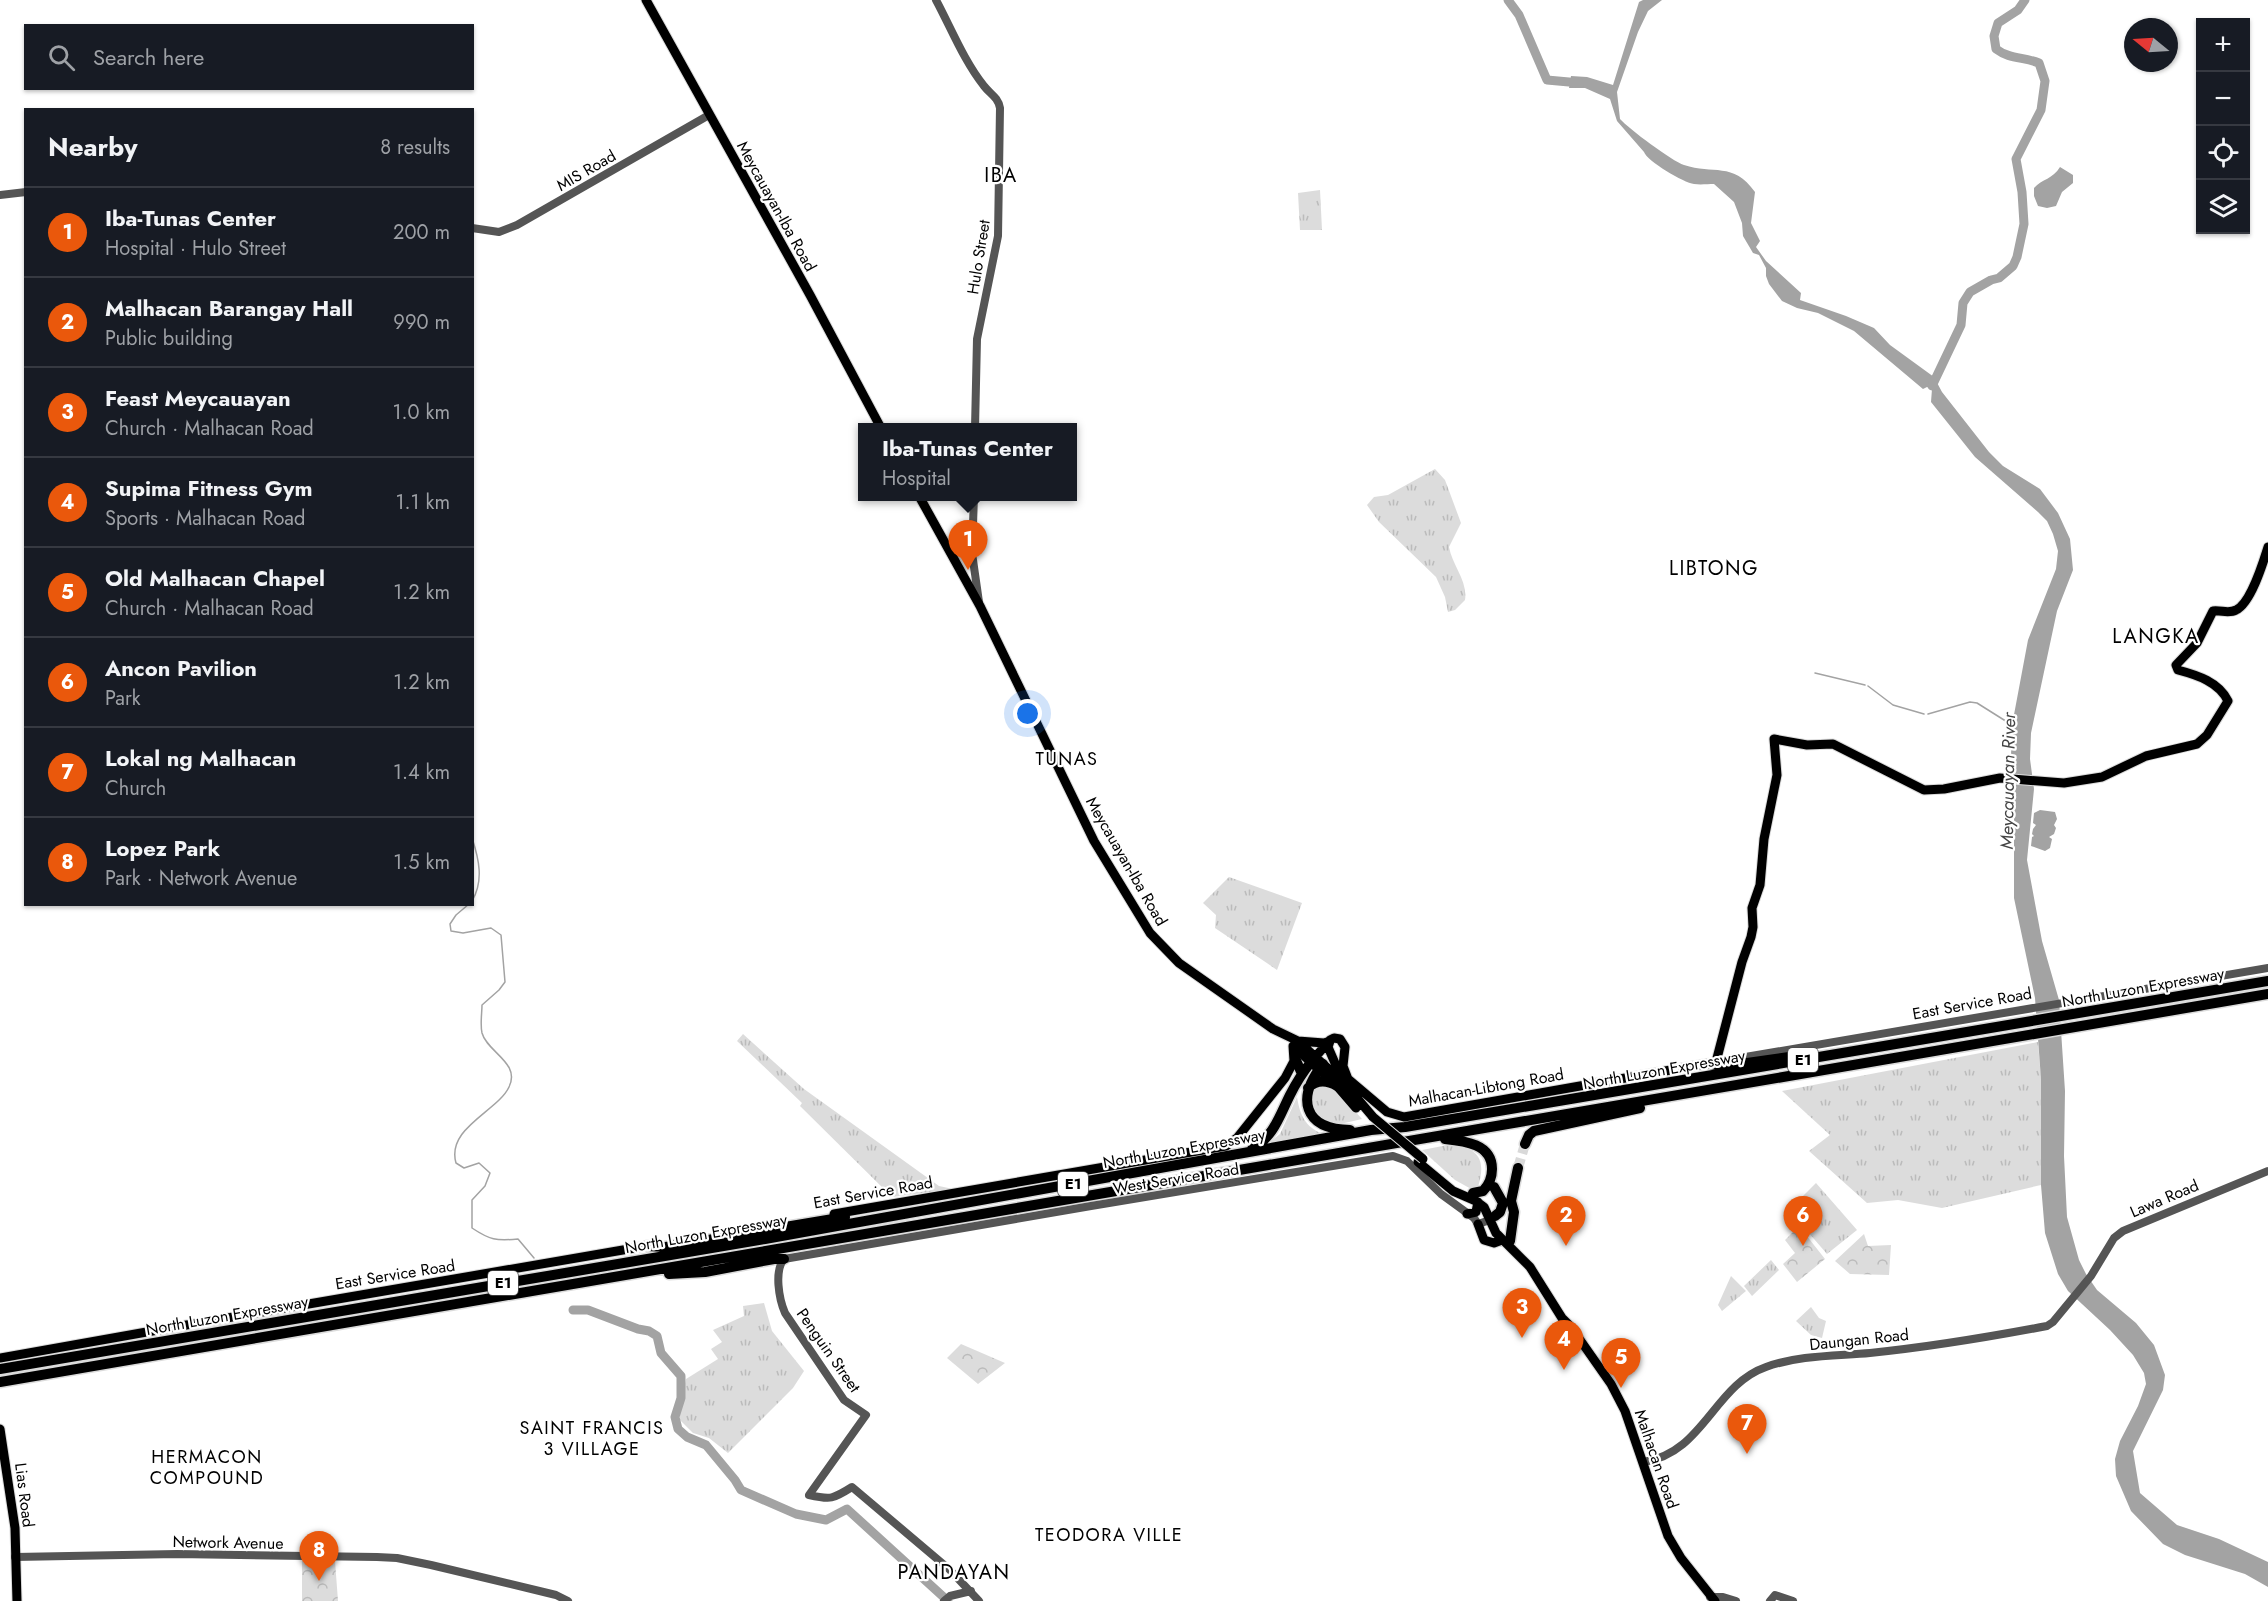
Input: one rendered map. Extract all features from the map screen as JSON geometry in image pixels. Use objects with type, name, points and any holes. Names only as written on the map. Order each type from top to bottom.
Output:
[{"type":"highway","name":"North Luzon Expressway","points":[[0,1369],[884,1218],[1241,1153],[1371,1123],[1405,1127],[2268,981]]},
{"type":"highway","name":"North Luzon Expressway","points":[[0,1382],[2268,994]]},
{"type":"highway","points":[[1713,1063],[1726,1066],[1791,1055],[1839,1054]]},
{"type":"highway","points":[[1241,1153],[1261,1143],[1271,1134],[1296,1059],[1317,1063],[1306,1097],[1307,1109],[1320,1124],[1344,1130],[1371,1123]]},
{"type":"highway","points":[[1308,1088],[1322,1081],[1341,1085]]},
{"type":"highway","points":[[1525,1144],[1529,1135],[1534,1131],[1623,1113],[1686,1095]]},
{"type":"highway","points":[[1430,1137],[1462,1141],[1480,1147],[1491,1161],[1492,1183],[1503,1203],[1500,1212],[1494,1216]]},
{"type":"highway","points":[[1506,1240],[1514,1212],[1511,1200],[1518,1168]]},
{"type":"highway","points":[[1475,1198],[1492,1183]]},
{"type":"highway","points":[[1494,1216],[1509,1213],[1512,1206]]},
{"type":"highway","points":[[647,1246],[666,1247],[845,1217],[884,1218]]},
{"type":"highway","points":[[609,1279],[705,1272],[764,1260],[781,1263]]},
{"type":"main road","name":"Meycauayan-Iba Road","points":[[646,0],[878,423]]},
{"type":"main road","name":"Meycauayan-Iba Road","points":[[922,501],[980,606],[1094,841],[1150,933],[1179,963],[1281,1034],[1296,1059],[1317,1063]]},
{"type":"main road","points":[[1713,1063],[1723,1043],[1742,962],[1753,927],[1752,908],[1760,885],[1764,839],[1777,774],[1774,739],[1807,745],[1833,744],[1924,790],[2010,778],[2064,783],[2102,777],[2146,756],[2188,748],[2203,739],[2228,701],[2225,694],[2202,676],[2178,670],[2176,665],[2197,643],[2213,611],[2231,612],[2241,607],[2254,583],[2268,547]]},
{"type":"main road","points":[[1296,1059],[1332,1039]]},
{"type":"main road","points":[[1317,1063],[1332,1039]]},
{"type":"main road","points":[[1332,1039],[1329,1051],[1341,1085]]},
{"type":"main road","name":"Malhacan-Libtong Road","points":[[1332,1039],[1342,1040],[1345,1045],[1343,1066],[1348,1079],[1387,1112],[1404,1117],[1713,1063]]},
{"type":"main road","name":"East Service Road","points":[[0,1358],[335,1298],[441,1282],[1221,1147],[1237,1138],[1281,1083],[1296,1059]]},
{"type":"main road","name":"Malhacan Road","points":[[1317,1063],[1341,1085],[1371,1123],[1458,1187],[1475,1198],[1485,1200],[1506,1240],[1537,1277],[1539,1284],[1562,1318],[1571,1327],[1619,1398],[1668,1536],[1681,1558],[1713,1599]]},
{"type":"main road","points":[[1467,1214],[1476,1212],[1475,1198]]},
{"type":"main road","points":[[1478,1224],[1480,1235],[1485,1241],[1494,1243],[1506,1240]]},
{"type":"main road","name":"Lias Road","points":[[0,1429],[15,1527],[17,1601]]},
{"type":"street","name":"Hulo Street","points":[[936,0],[978,78],[998,100],[1000,108],[998,236],[977,339],[975,423]]},
{"type":"street","name":"MIS Road","points":[[474,228],[499,232],[517,225],[709,115]]},
{"type":"street","points":[[0,195],[24,192]]},
{"type":"street","points":[[974,501],[972,553],[980,606]]},
{"type":"street","name":"East Service Road","points":[[1713,1063],[2268,968]]},
{"type":"street","name":"West Service Road","points":[[781,1263],[1391,1157],[1407,1161],[1441,1194],[1478,1224]]},
{"type":"street","name":"Lawa Road","points":[[2091,1276],[2114,1238],[2123,1231],[2268,1170]]},
{"type":"street","points":[[1478,1224],[1494,1216]]},
{"type":"street","name":"Penguin Street","points":[[781,1263],[785,1313],[844,1400],[866,1415],[809,1495],[828,1500],[838,1497],[852,1487],[971,1591]]},
{"type":"street","name":"Daungan Road","points":[[1643,1462],[1657,1460],[1673,1452],[1705,1423],[1735,1388],[1752,1373],[1767,1366],[1790,1360],[1872,1353],[2047,1326],[2053,1322],[2091,1276]]},
{"type":"street","name":"Network Avenue","points":[[15,1557],[177,1554],[397,1558],[556,1595],[568,1601]]},
{"type":"street","points":[[947,1598],[971,1591],[979,1601]]},
{"type":"street","points":[[1770,1601],[1774,1595],[1793,1601]]},
{"type":"street","points":[[1713,1599],[1736,1601]]},
{"type":"green space","points":[[1320,190],[1322,230],[1300,230],[1298,193]]},
{"type":"green space","points":[[1435,469],[1445,480],[1461,523],[1449,547],[1464,586],[1465,600],[1455,610],[1448,612],[1445,597],[1436,577],[1379,522],[1367,505],[1374,497],[1388,495]]},
{"type":"green space","points":[[1229,877],[1302,903],[1277,970],[1215,928],[1216,915],[1203,903]]},
{"type":"green space","points":[[743,1034],[804,1089],[939,1186],[953,1189],[892,1197],[800,1106],[802,1103],[737,1041]]},
{"type":"green space","points":[[2038,1042],[2041,1079],[2041,1185],[1942,1208],[1898,1200],[1867,1203],[1809,1151],[1830,1135],[1782,1091]]},
{"type":"green space","points":[[1324,1084],[1334,1088],[1362,1119],[1336,1125],[1320,1121],[1308,1101],[1311,1090]]},
{"type":"green space","points":[[1297,1097],[1304,1120],[1323,1134],[1267,1144],[1280,1134]]},
{"type":"green space","points":[[1453,1144],[1469,1149],[1479,1158],[1480,1178],[1478,1187],[1473,1190],[1455,1180],[1422,1150]]},
{"type":"green space","points":[[1816,1183],[1857,1230],[1827,1254],[1789,1210]]},
{"type":"green space","points":[[1799,1226],[1825,1259],[1797,1282],[1783,1264],[1795,1253],[1785,1240]]},
{"type":"green space","points":[[1864,1234],[1868,1246],[1891,1245],[1889,1275],[1850,1274],[1835,1261]]},
{"type":"green space","points":[[1771,1260],[1779,1270],[1752,1296],[1744,1286]]},
{"type":"green space","points":[[1731,1276],[1746,1291],[1722,1311],[1718,1305]]},
{"type":"green space","points":[[764,1303],[772,1331],[804,1371],[793,1388],[728,1453],[709,1438],[693,1433],[680,1420],[680,1407],[686,1379],[718,1359],[711,1349],[722,1342],[713,1330],[744,1316],[743,1306]]},
{"type":"green space","points":[[1811,1307],[1819,1318],[1826,1321],[1822,1338],[1811,1335],[1796,1321]]},
{"type":"green space","points":[[961,1344],[1005,1363],[978,1384],[947,1358]]},
{"type":"green space","points":[[302,1561],[335,1561],[338,1601],[302,1601]]},
{"type":"shaded area","points":[[1662,0],[1648,11],[1638,32],[1617,92],[1620,119],[1651,144],[1684,165],[1731,172],[1747,182],[1755,192],[1751,223],[1760,241],[1756,247],[1766,261],[1801,293],[1800,300],[1874,328],[1890,345],[1934,377],[1942,392],[1989,452],[2003,466],[2040,489],[2058,513],[2070,539],[2073,570],[2057,611],[2031,733],[2030,759],[2034,789],[2027,860],[2042,941],[2059,1000],[2065,1091],[2064,1156],[2067,1217],[2079,1260],[2086,1274],[2097,1290],[2136,1323],[2154,1345],[2165,1375],[2163,1390],[2133,1451],[2140,1493],[2177,1525],[2219,1539],[2268,1562],[2268,1587],[2245,1574],[2185,1555],[2163,1544],[2131,1511],[2116,1476],[2115,1459],[2120,1441],[2138,1406],[2146,1384],[2144,1373],[2133,1355],[2110,1330],[2068,1291],[2058,1274],[2045,1233],[2041,1185],[2041,1079],[2035,998],[2014,898],[2014,789],[2011,754],[2013,720],[2028,640],[2056,569],[2058,551],[2053,534],[2047,521],[2038,512],[1975,457],[1931,402],[1932,389],[1927,387],[1923,389],[1854,331],[1818,313],[1797,308],[1782,301],[1769,284],[1766,268],[1759,255],[1753,253],[1743,236],[1742,223],[1734,202],[1714,184],[1689,183],[1652,161],[1617,121],[1610,99],[1585,88],[1569,88],[1571,76],[1587,77],[1613,85],[1639,2]]},
{"type":"shaded area","points":[[2060,167],[2073,175],[2073,183],[2062,192],[2056,206],[2047,208],[2038,206],[2034,188]]},
{"type":"shaded area","points":[[2040,810],[2055,812],[2057,819],[2054,834],[2049,837],[2052,839],[2050,848],[2045,851],[2031,846],[2034,836],[2033,829],[2036,825],[2033,823],[2034,813]]},
{"type":"waterway","name":"Meycauayan River","points":[[1508,0],[1519,15],[1547,80],[1580,83]]},
{"type":"waterway","points":[[1932,386],[1961,325],[1963,303],[1970,292],[1999,278],[2013,266],[2017,257],[2024,224],[2022,192],[2016,159],[2041,110],[2045,81],[2039,63],[2001,52],[1996,49],[1994,36],[1998,23],[2018,10],[2025,0]]},
{"type":"waterway","points":[[1815,673],[1865,685]]},
{"type":"waterway","points":[[1868,686],[1893,705],[1924,714]]},
{"type":"waterway","points":[[1928,714],[1970,702],[1977,703],[2012,725]]},
{"type":"waterway","points":[[474,844],[479,870],[478,886],[474,897]]},
{"type":"waterway","points":[[467,906],[450,924],[451,931],[463,933],[491,928],[501,935],[505,982],[482,1005],[481,1026],[485,1040],[511,1071],[511,1079],[503,1096],[465,1130],[455,1151],[456,1163],[464,1168],[479,1163],[490,1173],[485,1186],[472,1200],[472,1228],[494,1239],[518,1239],[534,1258]]},
{"type":"waterway","points":[[573,1310],[588,1310],[649,1331],[657,1336],[661,1353],[681,1376],[681,1398],[675,1417],[678,1429],[687,1437],[706,1445],[741,1490],[796,1514],[826,1520],[847,1509],[948,1601]]},
{"type":"tunnel","points":[[1518,1168],[1525,1144]]},
{"type":"place","name":"Iba-Tunas Center","points":[[968,570]]},
{"type":"place","name":"Malhacan Barangay Hall","points":[[1566,1246]]},
{"type":"place","name":"Ancon Pavilion","points":[[1803,1246]]},
{"type":"place","name":"Feast Meycauayan","points":[[1522,1338]]},
{"type":"place","name":"Supima Fitness Gym","points":[[1564,1370]]},
{"type":"place","name":"Old Malhacan Chapel","points":[[1621,1388]]},
{"type":"place","name":"Lokal ng Malhacan","points":[[1747,1454]]},
{"type":"place","name":"Lopez Park","points":[[319,1581]]},
{"type":"district","name":"IBA","points":[[1001,175]]},
{"type":"district","name":"LIBTONG","points":[[1714,568]]},
{"type":"district","name":"LANGKA","points":[[2156,636]]},
{"type":"district","name":"TUNAS","points":[[1067,759]]},
{"type":"district","name":"SAINT FRANCIS 3 VILLAGE","points":[[592,1438]]},
{"type":"district","name":"HERMACON COMPOUND","points":[[207,1467]]},
{"type":"district","name":"TEODORA VILLE","points":[[1109,1535]]},
{"type":"district","name":"PANDAYAN","points":[[954,1572]]}]
